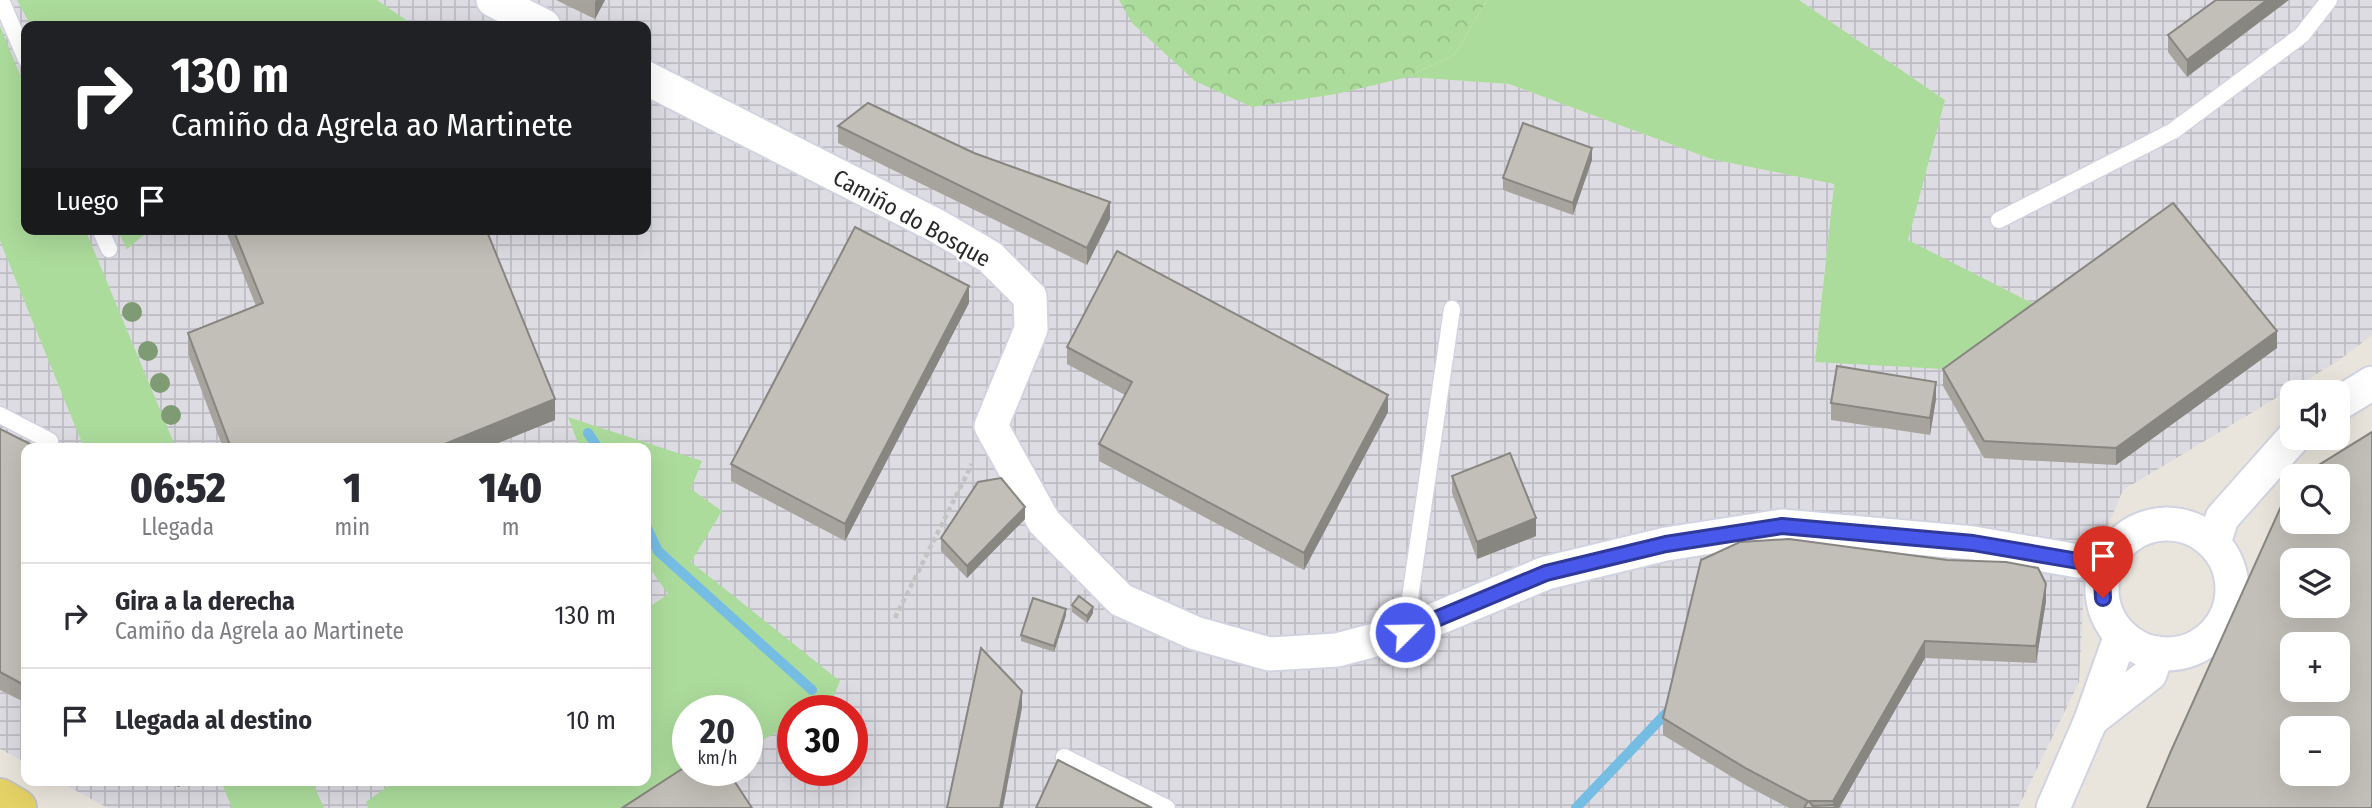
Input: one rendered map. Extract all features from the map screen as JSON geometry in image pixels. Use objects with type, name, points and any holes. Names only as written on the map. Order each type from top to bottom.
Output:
[{"type":"main road","points":[[0,798],[17,808]]},
{"type":"street","points":[[493,0],[534,21]]},
{"type":"street","name":"Camiño do Bosque","points":[[651,81],[937,226],[990,257],[1030,297],[1031,329],[991,426]]},
{"type":"street","points":[[2350,397],[2372,383]]},
{"type":"street","points":[[991,426],[1044,522],[1121,600],[1195,633],[1269,654],[1337,650],[1405,632],[1546,573],[1666,544],[1782,526],[1973,543],[2078,561],[2109,559]]},
{"type":"street","points":[[2214,543],[2222,518],[2282,450]]},
{"type":"street","points":[[2157,524],[2178,524],[2197,531],[2214,543],[2226,560],[2232,579],[2231,600],[2225,619],[2213,636],[2196,648],[2177,653],[2157,653],[2137,647],[2121,635],[2108,618],[2102,578],[2109,559],[2121,542],[2138,530],[2157,524]]},
{"type":"street","points":[[2053,808],[2091,720],[2121,635]]},
{"type":"street","points":[[2091,720],[2150,674],[2157,653]]},
{"type":"lane","points":[[1,0],[21,47]]},
{"type":"lane","points":[[1999,219],[2173,131],[2302,35],[2329,0]]},
{"type":"lane","points":[[103,235],[109,250]]},
{"type":"lane","points":[[1405,632],[1452,309]]},
{"type":"lane","points":[[0,415],[50,441]]},
{"type":"lane","points":[[1064,757],[1167,808]]},
{"type":"path","points":[[895,618],[991,426]]},
{"type":"shaded area","points":[[0,0],[1126,0],[1193,62],[1509,84],[1711,159],[1834,184],[1815,362],[2040,307],[1907,240],[1945,100],[1799,0],[2372,0],[2372,335],[2338,361],[2306,380],[2280,380],[2280,396],[2123,490],[2084,583],[2079,682],[2018,808],[108,808],[67,786],[651,786],[651,443],[21,443],[21,760],[0,749]]},
{"type":"green space","points":[[17,0],[377,0],[408,21],[28,21]]},
{"type":"green space","points":[[1119,0],[1487,0],[1455,54],[1408,77],[1336,94],[1252,107],[1195,81],[1132,23]]},
{"type":"green space","points":[[1487,0],[1799,0],[1945,100],[1908,240],[2040,307],[1962,370],[1815,362],[1834,184],[1711,159],[1509,84],[1408,77],[1455,54]]},
{"type":"green space","points":[[0,26],[21,77],[21,235],[87,235],[174,443],[82,443],[0,241]]},
{"type":"green space","points":[[120,235],[144,235],[127,249]]},
{"type":"green space","points":[[568,417],[647,443],[578,443]]},
{"type":"green space","points":[[651,444],[702,461],[691,489],[722,511],[691,562],[840,681],[834,695],[777,695],[777,732],[763,740],[763,695],[672,695],[672,785],[648,808],[368,808],[366,802],[388,786],[651,786],[651,606],[668,594],[651,570]]},
{"type":"green space","points":[[223,786],[314,786],[324,808],[232,808]]},
{"type":"building","points":[[2216,0],[2267,0],[2187,60],[2168,35]]},
{"type":"building","points":[[868,103],[974,153],[1110,202],[1087,248],[838,126]]},
{"type":"building","points":[[1523,123],[1592,148],[1573,203],[1503,178]]},
{"type":"building","points":[[2173,203],[2277,331],[2116,448],[1984,441],[1943,369]]},
{"type":"building","points":[[855,227],[969,286],[845,524],[731,464]]},
{"type":"building","points":[[235,235],[488,235],[555,399],[447,443],[229,443],[188,333],[263,303]]},
{"type":"building","points":[[1117,251],[1388,395],[1304,553],[1099,444],[1132,382],[1067,347]]},
{"type":"building","points":[[1837,366],[1936,382],[1930,418],[1831,403]]},
{"type":"building","points":[[0,429],[28,443],[21,443],[21,683],[0,672]]},
{"type":"building","points":[[2372,432],[2372,808],[2147,808],[2280,509],[2280,534],[2350,534],[2350,464],[2320,464],[2343,450],[2350,450],[2350,446]]},
{"type":"building","points":[[1510,453],[1536,518],[1477,542],[1452,476]]},
{"type":"building","points":[[1001,478],[1025,507],[967,566],[941,538],[978,482]]},
{"type":"building","points":[[1789,539],[1947,560],[2006,562],[2038,568],[2046,584],[2036,646],[1925,641],[1833,801],[1808,801],[1747,769],[1663,718],[1701,560],[1740,542]]},
{"type":"building","points":[[1079,596],[1093,607],[1087,616],[1072,605]]},
{"type":"building","points":[[1033,598],[1066,609],[1054,646],[1021,635]]},
{"type":"building","points":[[981,648],[1022,691],[1000,808],[947,808]]},
{"type":"building","points":[[1058,760],[1152,808],[1036,808]]},
{"type":"building","points":[[672,775],[672,786],[738,786],[752,808],[622,808]]},
{"type":"building","points":[[1808,801],[1816,808],[1804,808]]},
{"type":"building","points":[[1833,805],[1839,808],[1813,806]]},
{"type":"waterway","points":[[588,433],[595,443]]},
{"type":"waterway","points":[[651,536],[658,551],[812,690]]},
{"type":"waterway","points":[[1576,808],[1673,706]]},
{"type":"route","points":[[1405,632],[1546,573],[1666,544],[1782,526],[1973,543],[2078,561],[2109,559],[2102,578],[2103,598]]}]
